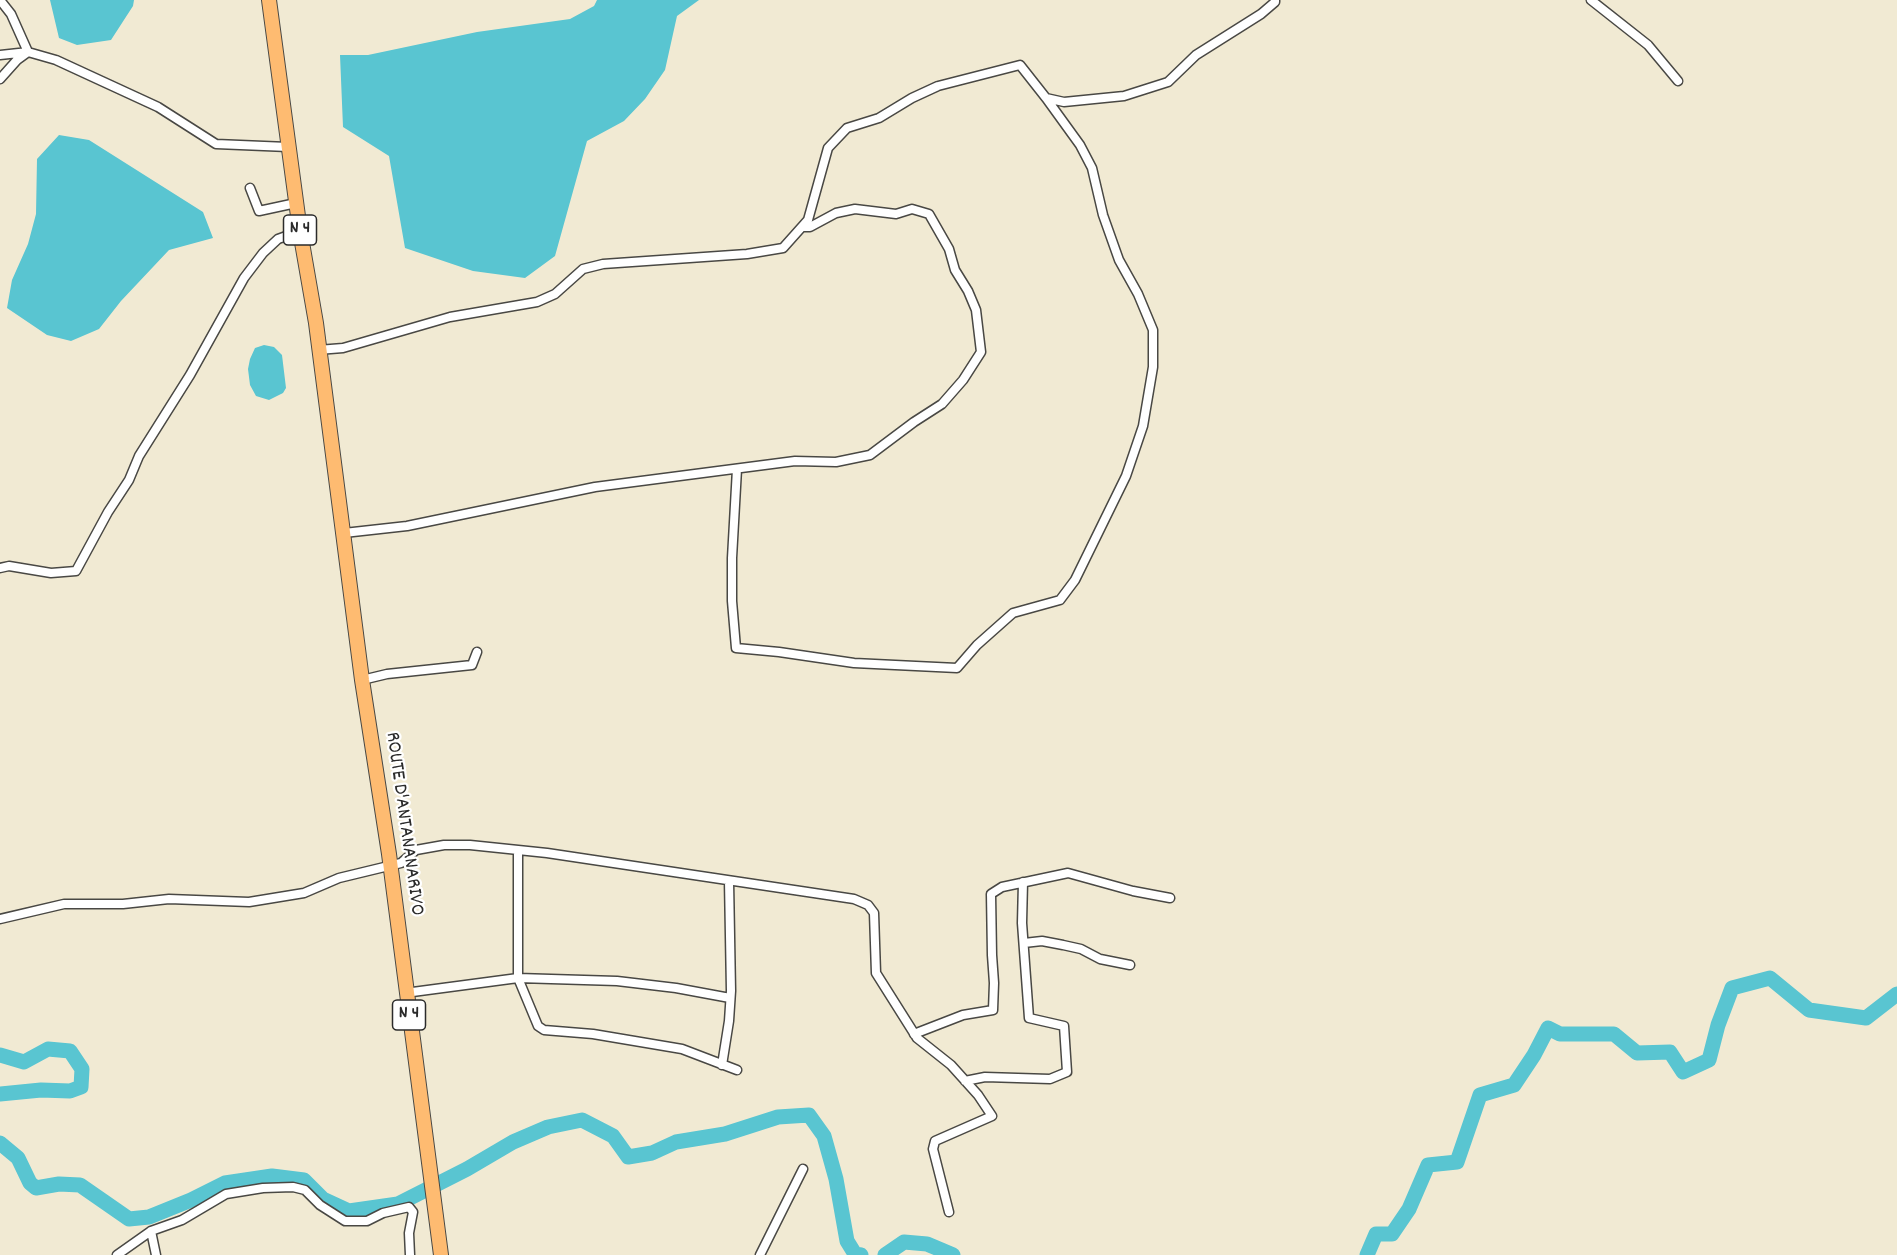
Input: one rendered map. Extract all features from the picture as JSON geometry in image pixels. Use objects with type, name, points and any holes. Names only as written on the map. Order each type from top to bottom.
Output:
[{"type":"main road","name":"N 4","points":[[269,0],[318,350]]},
{"type":"main road","name":"ROUTE D'ANTANANARIVO","points":[[318,350],[362,680],[390,866],[405,993],[432,1175],[441,1255]]},
{"type":"street","points":[[0,0],[11,14],[28,52]]},
{"type":"street","points":[[1046,98],[1064,102],[1094,100],[1124,96],[1168,82],[1196,55],[1261,14],[1275,0]]},
{"type":"street","points":[[1591,0],[1648,45],[1678,81]]},
{"type":"street","points":[[0,55],[28,52],[56,60],[158,107],[216,144],[288,147]]},
{"type":"street","points":[[0,79],[28,52]]},
{"type":"street","points":[[318,350],[343,348],[450,317],[537,302],[555,294],[583,269],[603,264],[747,254],[783,248],[808,220],[828,148],[847,128],[879,118],[912,98],[938,86],[1020,65],[1080,145],[1092,168],[1103,215],[1119,260],[1138,294],[1153,330],[1153,368],[1143,426],[1126,476],[1075,580],[1060,600],[1013,613],[976,645],[957,668],[854,663],[736,648],[732,601],[732,558],[737,469]]},
{"type":"street","points":[[250,188],[260,211],[296,203]]},
{"type":"street","points":[[344,533],[407,526],[596,487],[795,461],[836,462],[870,455],[942,404],[963,380],[981,352],[976,310],[955,270],[949,249],[929,214],[912,209],[896,214],[855,209],[836,213],[810,227],[802,227]]},
{"type":"street","points":[[0,568],[9,566],[51,573],[76,571],[108,512],[129,480],[139,456],[190,375],[244,278],[278,239],[300,231]]},
{"type":"street","points":[[362,680],[387,674],[472,665],[477,652]]},
{"type":"street","points":[[0,919],[64,904],[123,904],[169,899],[249,902],[304,893],[339,878],[401,863],[416,850],[444,845],[518,850],[854,899],[868,905],[874,913],[876,973],[914,1034],[951,1065],[992,1116],[935,1141],[933,1149],[950,1212]]},
{"type":"street","points":[[518,850],[518,978],[538,1026],[544,1030],[593,1034],[682,1048],[737,1070]]},
{"type":"street","points":[[914,1034],[963,1015],[993,1010],[991,894],[1002,887],[1068,873],[1133,891],[1170,898]]},
{"type":"street","points":[[722,1065],[730,998],[729,882]]},
{"type":"street","points":[[965,1081],[985,1077],[1050,1079],[1067,1072],[1064,1026],[1029,1018],[1023,882]]},
{"type":"street","points":[[1024,942],[1042,941],[1063,945],[1081,949],[1100,958],[1130,964]]},
{"type":"street","points":[[405,993],[518,978],[617,981],[676,988],[730,998]]},
{"type":"street","points":[[760,1255],[803,1169]]},
{"type":"street","points":[[117,1255],[151,1231],[182,1220],[225,1194],[263,1188],[293,1187],[305,1190],[320,1205],[345,1221],[367,1221],[383,1213],[409,1207],[413,1212],[410,1255]]},
{"type":"street","points":[[151,1231],[156,1255]]},
{"type":"water","points":[[50,0],[134,0],[133,6],[111,40],[77,45],[59,38]]},
{"type":"water","points":[[597,0],[699,0],[677,16],[665,70],[645,99],[624,121],[587,141],[555,256],[525,278],[473,271],[405,248],[389,156],[343,127],[340,55],[368,55],[477,32],[570,19],[594,6]]},
{"type":"water","points":[[59,135],[89,140],[203,212],[213,238],[169,250],[121,301],[99,329],[71,341],[47,335],[7,308],[12,280],[28,244],[36,214],[37,159]]},
{"type":"water","points":[[264,345],[274,347],[282,355],[286,388],[283,393],[269,400],[256,396],[250,385],[248,369],[255,348]]},
{"type":"waterway","points":[[1367,1255],[1376,1234],[1392,1234],[1409,1209],[1428,1165],[1457,1162],[1480,1095],[1514,1085],[1534,1055],[1548,1028],[1560,1034],[1614,1034],[1637,1053],[1670,1052],[1683,1072],[1709,1060],[1718,1025],[1732,988],[1770,978],[1809,1010],[1866,1018],[1897,994]]},
{"type":"waterway","points":[[0,1055],[24,1062],[48,1049],[70,1051],[82,1069],[81,1087],[70,1091],[41,1090],[0,1094]]},
{"type":"waterway","points":[[0,1143],[18,1158],[30,1183],[36,1188],[59,1184],[80,1185],[129,1219],[149,1217],[225,1183],[272,1176],[304,1180],[323,1199],[349,1211],[398,1204],[467,1169],[513,1142],[548,1127],[582,1120],[613,1136],[628,1157],[652,1153],[676,1142],[725,1134],[778,1117],[809,1115],[824,1136],[836,1179],[847,1241],[855,1254],[861,1255]]},
{"type":"waterway","points":[[885,1255],[904,1242],[927,1244],[953,1255]]}]
